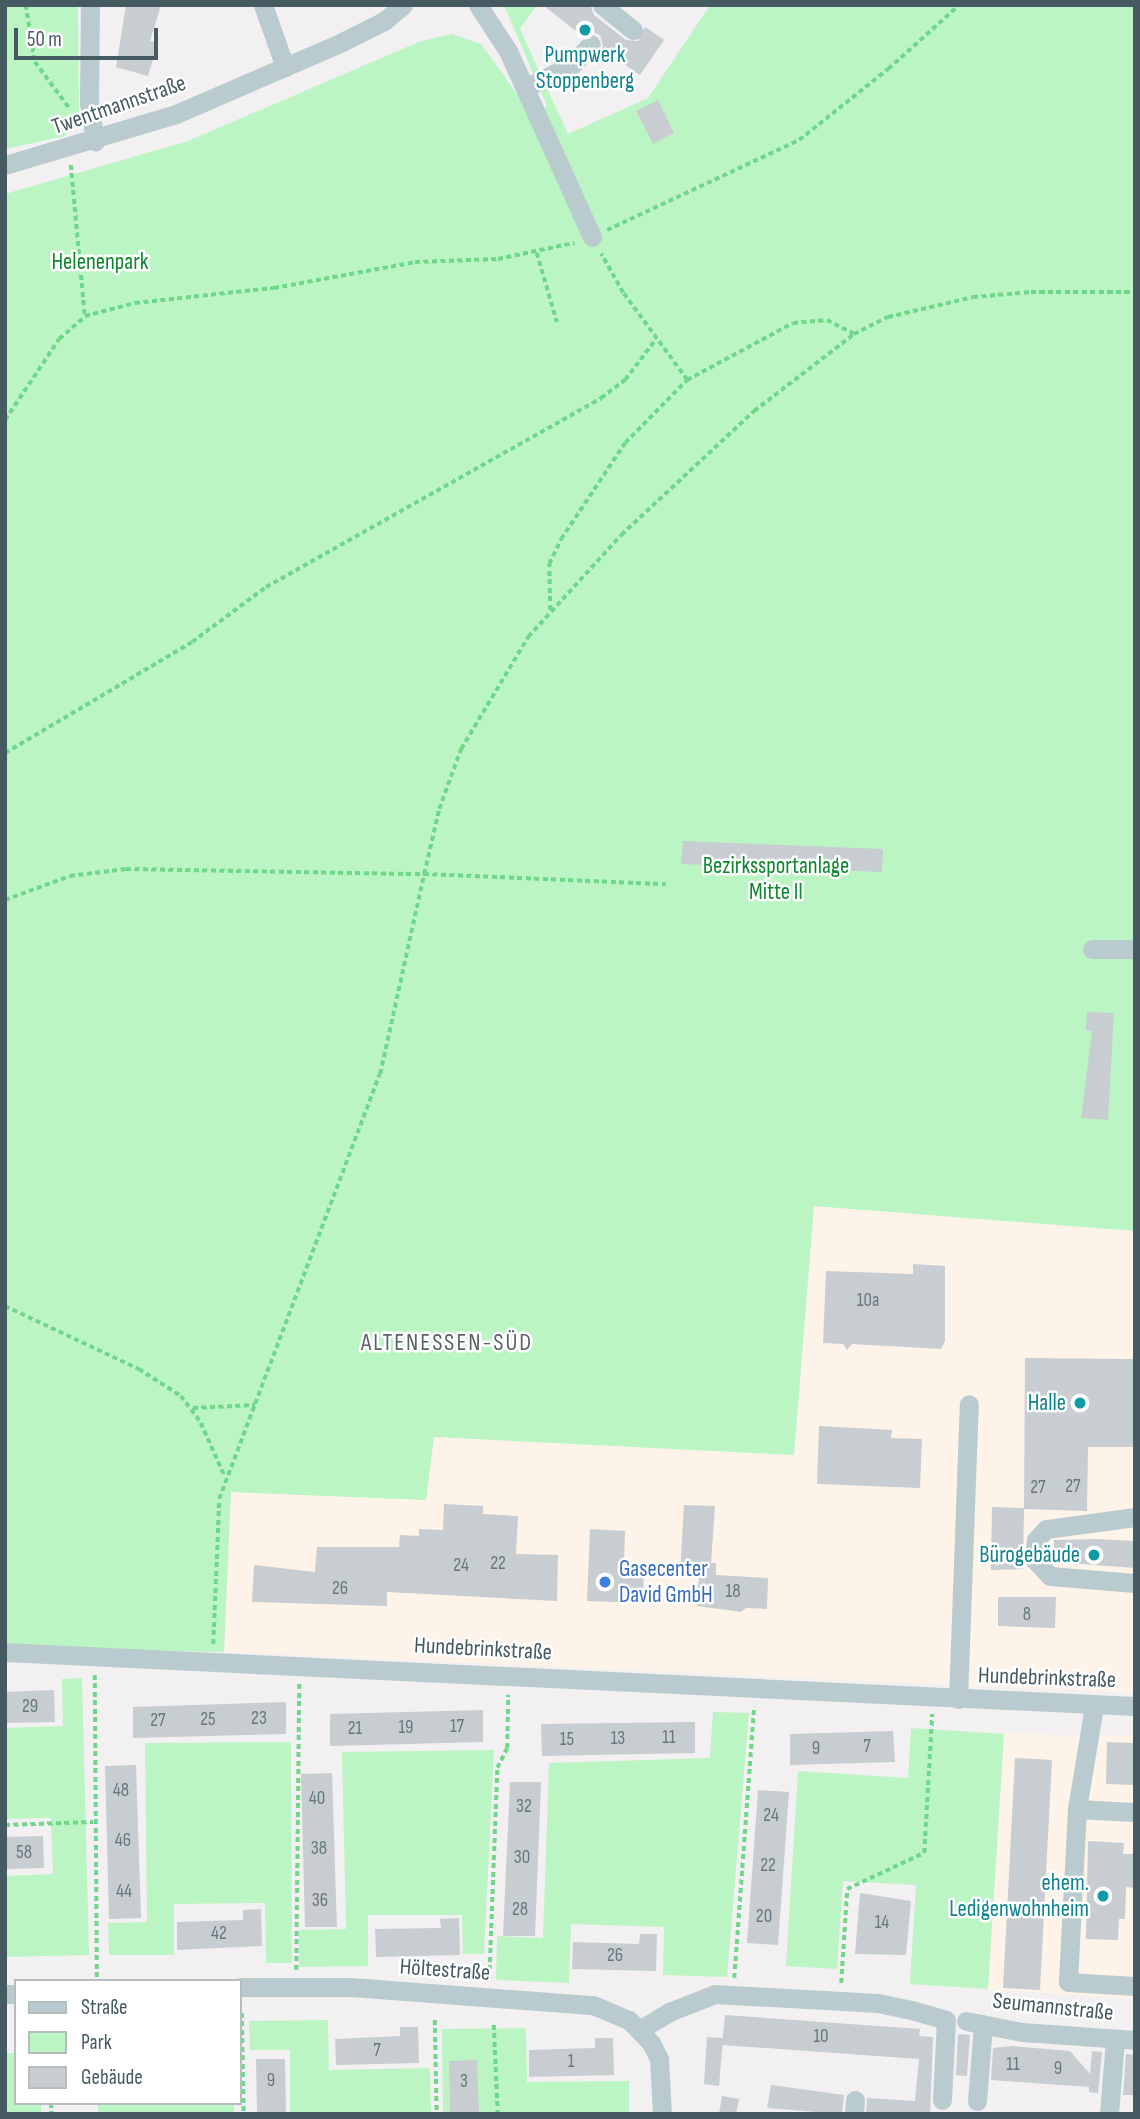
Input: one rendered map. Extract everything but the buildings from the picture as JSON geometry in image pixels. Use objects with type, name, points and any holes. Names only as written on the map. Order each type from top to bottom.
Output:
[{"type":"street","points":[[90,5],[94,135]]},
{"type":"street","points":[[263,5],[285,67]]},
{"type":"street","name":"Twentmannstraße","points":[[5,165],[68,150],[94,135],[176,114],[384,21],[402,5]]},
{"type":"street","points":[[478,5],[525,88],[586,239]]},
{"type":"street","points":[[603,5],[634,30]]},
{"type":"street","points":[[525,88],[572,65],[591,44]]},
{"type":"street","points":[[1092,949],[1135,949]]},
{"type":"street","name":"Hundebrinkstraße","points":[[958,1699],[969,1404]]},
{"type":"street","points":[[1135,1517],[1046,1529],[1036,1540],[1034,1559],[1050,1576],[1135,1583]]},
{"type":"street","name":"Hundebrinkstraße","points":[[5,1653],[300,1663],[933,1698],[1135,1706]]},
{"type":"street","points":[[1094,1706],[1077,1809],[1068,1982],[1135,1986]]},
{"type":"street","points":[[1077,1809],[1133,1812]]},
{"type":"street","name":"Höltestraße","points":[[242,1987],[295,1986],[488,1998],[593,2005],[614,2011],[641,2029],[659,2059],[662,2114]]},
{"type":"street","points":[[641,2029],[669,2012],[715,1994],[878,2003],[965,2022]]},
{"type":"street","points":[[942,2100],[965,2022]]},
{"type":"street","points":[[965,2022],[977,2101]]},
{"type":"street","name":"Seumannstraße","points":[[965,2022],[1125,2039]]},
{"type":"street","points":[[1109,2114],[1125,2039]]},
{"type":"path","points":[[26,5],[31,50],[43,76],[58,98],[94,135]]},
{"type":"path","points":[[5,420],[59,339],[85,316],[135,303],[274,288],[415,262],[461,264],[537,253],[586,239],[799,140],[888,69],[959,5]]},
{"type":"path","points":[[68,150],[85,316]]},
{"type":"path","points":[[586,239],[687,380]]},
{"type":"path","points":[[537,253],[557,322]]},
{"type":"path","points":[[212,1660],[219,1499],[225,1478],[380,1074],[439,809],[461,749],[503,674],[551,610],[694,463],[854,334],[888,317],[973,297],[1031,292],[1135,292]]},
{"type":"path","points":[[551,610],[550,564],[561,539],[625,443],[687,380],[793,323],[827,320],[854,334]]},
{"type":"path","points":[[5,753],[192,642],[266,587],[601,398],[625,380],[656,338]]},
{"type":"path","points":[[5,900],[57,879],[126,869],[424,874],[666,884]]},
{"type":"path","points":[[5,1306],[139,1369],[192,1408],[225,1478]]},
{"type":"path","points":[[192,1408],[255,1405]]},
{"type":"path","points":[[95,1656],[93,1822],[97,1979]]},
{"type":"path","points":[[295,1986],[300,1663]]},
{"type":"path","points":[[488,1998],[496,1768],[507,1748],[508,1675]]},
{"type":"path","points":[[733,1994],[756,1688]]},
{"type":"path","points":[[840,2001],[847,1889],[924,1853],[933,1698]]},
{"type":"path","points":[[5,1825],[93,1822]]},
{"type":"path","points":[[242,2012],[244,2114]]},
{"type":"path","points":[[435,2020],[437,2114]]},
{"type":"path","points":[[494,2025],[498,2114]]},
{"type":"shaded area","points":[[814,1206],[1135,1231],[1135,1693],[224,1652],[231,1492],[426,1500],[434,1437],[794,1455]]},
{"type":"shaded area","points":[[1004,1734],[1135,1736],[1135,1999],[988,1989]]},
{"type":"green space","points":[[5,5],[78,5],[79,116],[65,136],[5,149]]},
{"type":"green space","points":[[504,5],[537,5],[520,29],[568,134],[648,98],[710,5],[1135,5],[1135,1231],[814,1206],[794,1455],[434,1437],[426,1500],[231,1492],[224,1652],[5,1648],[5,194],[188,141],[421,41],[452,34],[481,44],[532,115],[547,106]]},
{"type":"green space","points":[[82,1678],[89,1955],[5,1957],[5,1876],[53,1874],[51,1818],[5,1819],[5,1728],[63,1726],[62,1679]]},
{"type":"green space","points":[[713,1712],[749,1713],[727,1977],[663,1975],[664,1927],[571,1924],[569,1983],[496,1980],[497,1936],[543,1938],[549,1763],[710,1758]]},
{"type":"green space","points":[[911,1728],[1004,1734],[988,1989],[910,1984],[916,1885],[843,1881],[837,1969],[786,1966],[798,1771],[908,1778]]},
{"type":"green space","points":[[291,1742],[292,1963],[266,1963],[265,1903],[174,1904],[174,1955],[109,1955],[108,1923],[147,1922],[145,1743]]},
{"type":"green space","points":[[494,1750],[484,1954],[463,1954],[462,1915],[368,1915],[368,1966],[299,1967],[299,1930],[346,1929],[342,1752]]},
{"type":"green space","points":[[328,2020],[329,2070],[430,2068],[431,2114],[290,2114],[290,2050],[250,2050],[249,2021]]},
{"type":"green space","points":[[526,2028],[527,2082],[629,2081],[629,2114],[443,2114],[442,2029]]},
{"type":"green space","points":[[5,2053],[14,2053],[14,2105],[41,2105],[41,2114],[5,2114]]},
{"type":"green space","points":[[98,2105],[234,2105],[234,2114],[98,2114]]},
{"type":"place","name":"Pumpwerk Stoppenberg","points":[[585,30]]},
{"type":"place","name":"Halle","points":[[1080,1403]]},
{"type":"place","name":"Bürogebäude","points":[[1094,1555]]},
{"type":"place","name":"Gasecenter David GmbH","points":[[605,1582]]},
{"type":"place","name":"ehem. Ledigenwohnheim","points":[[1103,1896]]},
{"type":"district","name":"ALTENESSEN-SÜD","points":[[447,1343]]},
{"type":"park label","name":"Helenenpark","points":[[100,262]]},
{"type":"park label","name":"Bezirkssportanlage Mitte II","points":[[776,879]]}]
